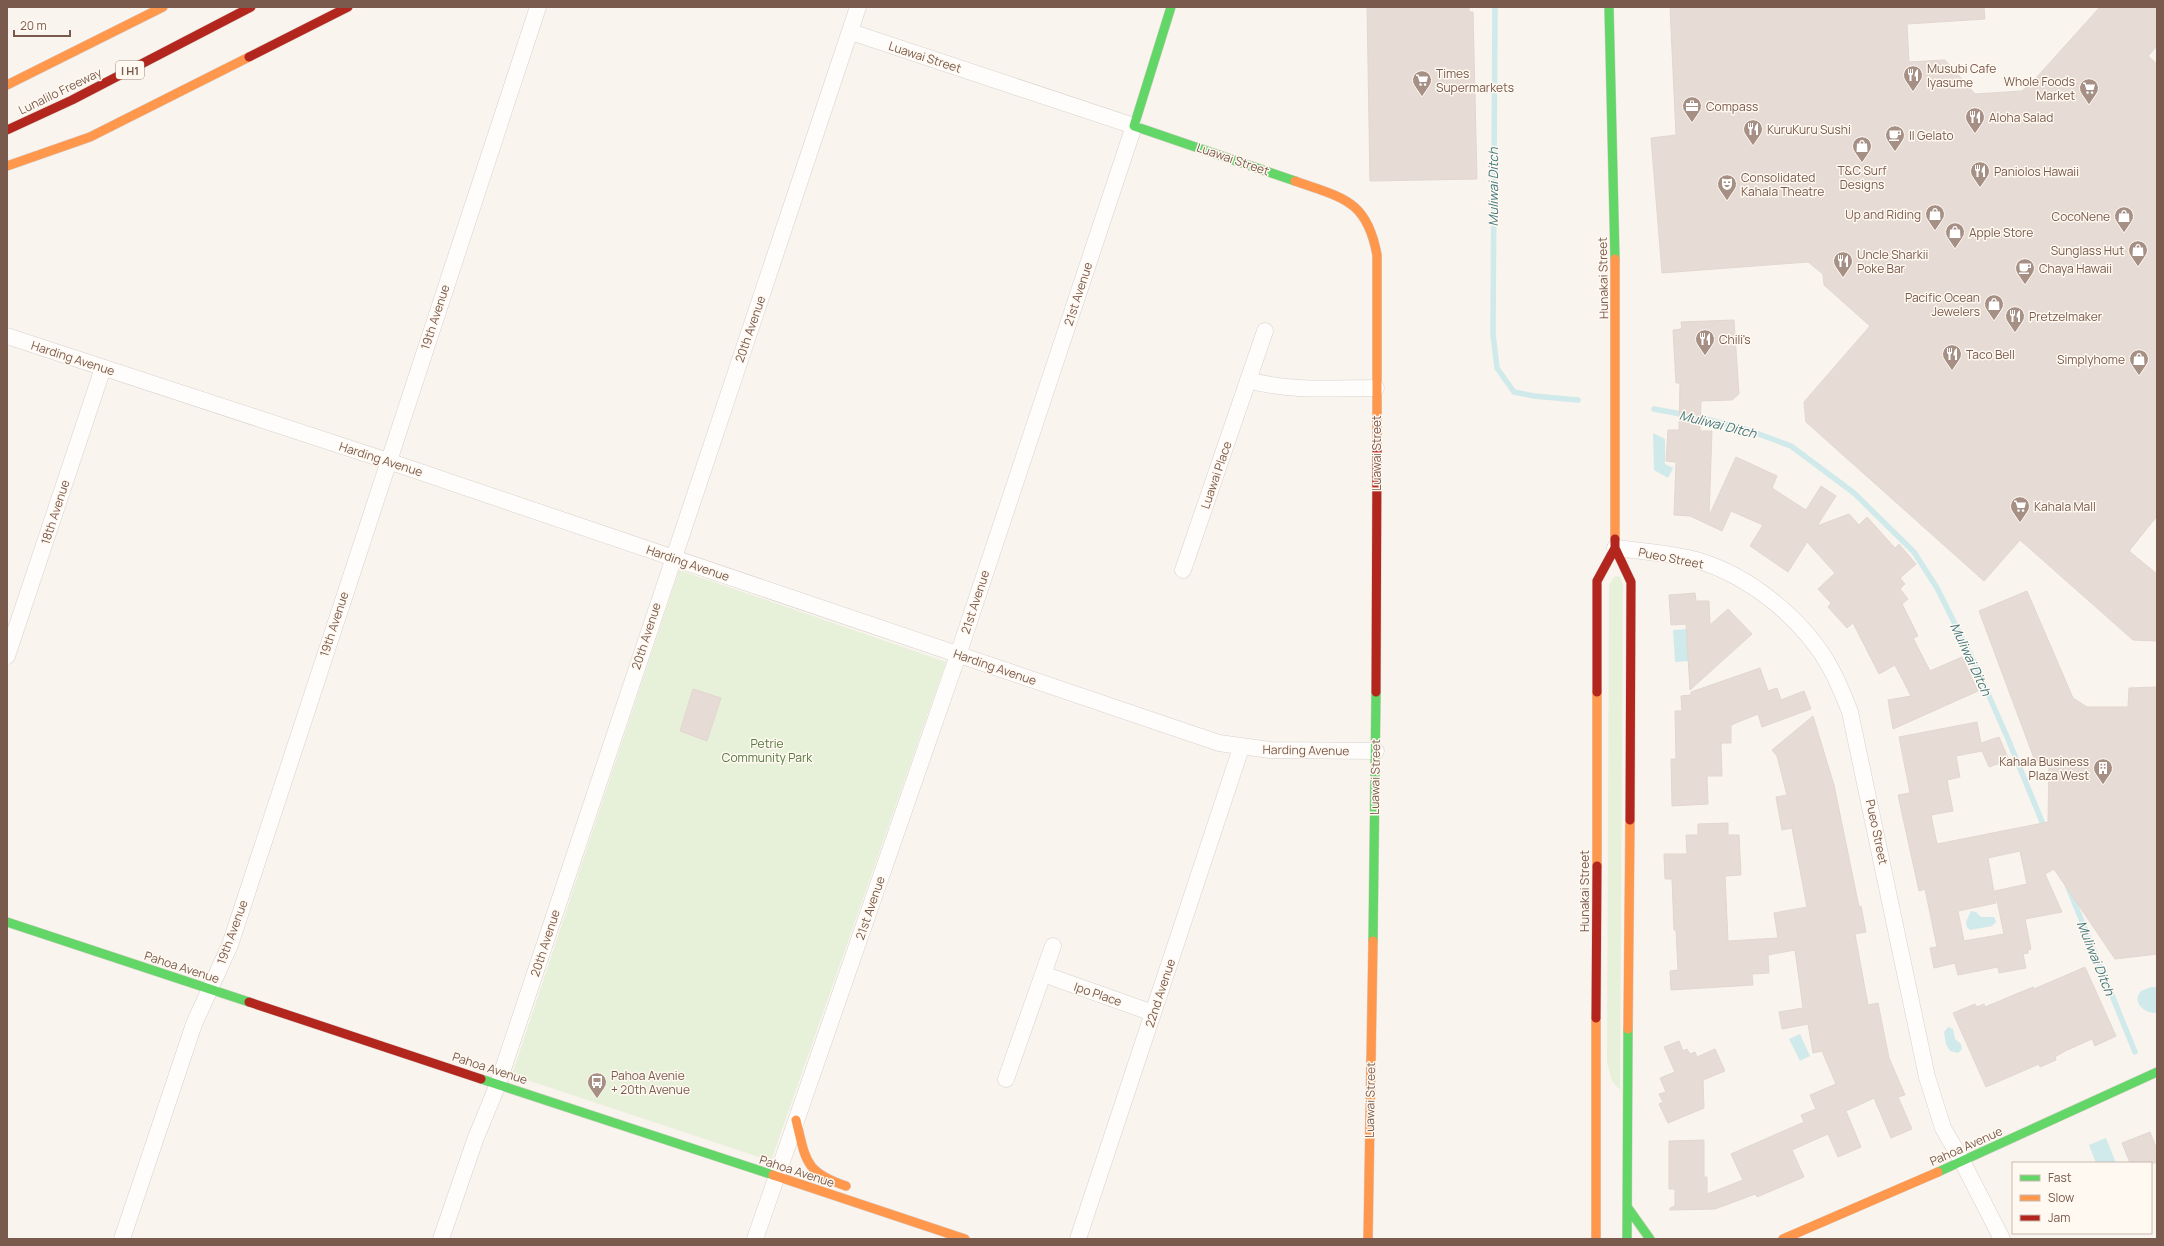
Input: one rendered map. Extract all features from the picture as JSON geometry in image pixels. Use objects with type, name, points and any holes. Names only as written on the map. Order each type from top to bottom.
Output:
[{"type":"main road","name":"Lunalilo Freeway","points":[[7,130],[72,100],[251,7]]},
{"type":"main road","points":[[7,166],[90,137],[348,7]]},
{"type":"main road","name":"21st Avenue","points":[[1134,126],[1171,7]]},
{"type":"main road","name":"Hunakai Street","points":[[1609,7],[1616,287],[1615,548],[1632,582],[1627,1239]]},
{"type":"main road","points":[[7,85],[161,8]]},
{"type":"main road","name":"Luawai Street","points":[[1134,126],[1327,191],[1354,205],[1365,215],[1371,227],[1377,255],[1376,751],[1368,1239]]},
{"type":"main road","name":"Hunakai Street","points":[[1596,1239],[1597,581],[1615,548]]},
{"type":"main road","name":"Pahoa Avenue","points":[[7,922],[965,1239]]},
{"type":"main road","name":"Pahoa Avenue","points":[[1783,1239],[1962,1161],[2157,1072]]},
{"type":"main road","points":[[796,1120],[805,1154],[812,1169],[819,1175],[852,1188]]},
{"type":"main road","points":[[886,1204],[911,1221]]},
{"type":"main road","points":[[1628,1208],[1650,1239]]},
{"type":"street","name":"19th Avenue","points":[[122,1239],[194,1024],[230,945],[538,7]]},
{"type":"street","name":"20th Avenue","points":[[441,1239],[475,1140],[498,1084],[672,558],[851,32],[858,7]]},
{"type":"street","name":"Luawai Street","points":[[851,32],[1134,126]]},
{"type":"street","name":"21st Avenue","points":[[755,1239],[958,655],[1134,126]]},
{"type":"street","name":"Luawai Place","points":[[1184,570],[1265,331]]},
{"type":"street","name":"Harding Avenue","points":[[7,336],[388,461],[1219,743],[1241,748],[1270,750],[1376,751]]},
{"type":"street","name":"18th Avenue","points":[[7,656],[103,368]]},
{"type":"street","points":[[1248,380],[1270,386],[1290,388],[1376,388]]},
{"type":"street","name":"Pueo Street","points":[[1615,548],[1660,553],[1696,560],[1722,570],[1744,582],[1797,624],[1830,667],[1841,688],[1850,712],[1862,761],[1927,1077],[1943,1128],[1962,1161],[2002,1239]]},
{"type":"street","name":"22nd Avenue","points":[[1078,1239],[1241,748]]},
{"type":"street","points":[[1006,1079],[1054,946]]},
{"type":"street","name":"Ipo Place","points":[[1043,974],[1153,1013]]},
{"type":"green space","name":"Petrie Community Park","points":[[679,570],[946,662],[771,1161],[512,1075]]},
{"type":"green space","points":[[1620,576],[1623,585],[1620,1090],[1612,1081],[1607,1063],[1609,585],[1614,577]]},
{"type":"water","points":[[1653,433],[1665,439],[1665,464],[1673,468],[1668,478],[1654,470]]},
{"type":"water","points":[[1688,629],[1690,661],[1675,662],[1673,630]]},
{"type":"water","points":[[1971,911],[1976,912],[1981,917],[1994,917],[1996,922],[1992,926],[1970,930],[1967,927],[1966,922]]},
{"type":"water","points":[[2151,987],[2157,987],[2157,1013],[2144,1010],[2138,1000],[2138,995],[2141,991]]},
{"type":"water","points":[[1948,1027],[1953,1029],[1955,1039],[1961,1044],[1962,1049],[1958,1053],[1950,1051],[1946,1044],[1944,1032]]},
{"type":"water","points":[[1800,1034],[1810,1056],[1800,1061],[1789,1039]]},
{"type":"water","points":[[2106,1138],[2116,1162],[2096,1162],[2089,1145]]},
{"type":"building","name":"Times Supermarkets","points":[[1367,7],[1469,7],[1469,12],[1473,12],[1477,179],[1370,181]]},
{"type":"building","name":"Kahala Mall","points":[[1670,7],[1984,7],[1985,19],[1907,24],[1909,62],[1945,60],[1975,94],[2022,91],[2036,78],[2100,7],[2157,7],[2157,46],[2148,56],[2157,64],[2157,516],[2129,551],[2157,574],[2157,641],[2133,640],[2020,540],[1984,581],[1806,422],[1804,402],[1870,326],[1824,285],[1823,274],[1808,262],[1662,273],[1651,138],[1676,135]]},
{"type":"building","points":[[1734,320],[1739,394],[1732,400],[1701,401],[1700,431],[1712,431],[1709,516],[1736,457],[1777,476],[1772,488],[1806,510],[1821,486],[1836,496],[1817,526],[1849,514],[1859,525],[1867,517],[1895,548],[1899,544],[1916,564],[1900,578],[1905,584],[1900,589],[1908,599],[1902,604],[1918,636],[1913,638],[1930,671],[1962,657],[1978,691],[1893,729],[1888,700],[1911,696],[1895,665],[1879,674],[1853,623],[1847,628],[1828,607],[1831,603],[1818,589],[1835,573],[1807,542],[1788,572],[1750,546],[1763,525],[1731,511],[1722,531],[1690,516],[1674,515],[1676,462],[1666,461],[1668,430],[1679,430],[1680,383],[1676,383],[1673,330],[1682,329],[1681,322]]},
{"type":"building","name":"Kahala Business Plaza West","points":[[2027,591],[2073,698],[2087,707],[2128,707],[2129,688],[2157,687],[2157,954],[2115,959],[2054,869],[2045,874],[2062,912],[2025,919],[2031,949],[2028,950],[2028,953],[2023,954],[2026,968],[1999,973],[1998,967],[1958,975],[1955,963],[1934,968],[1930,948],[1937,947],[1925,889],[1919,891],[1898,795],[1910,793],[1899,737],[1977,722],[1981,743],[1999,737],[2009,760],[1989,767],[1982,751],[1956,756],[1960,777],[1947,780],[1953,811],[1931,815],[1937,844],[2048,822],[2049,762],[2035,761],[1979,611]],"holes":[[[2020,851],[2027,884],[1995,891],[2004,934],[1964,941],[1958,911],[1996,903],[1988,858]]]},
{"type":"building","points":[[1695,593],[1696,601],[1709,601],[1710,625],[1728,609],[1752,634],[1690,690],[1686,624],[1671,625],[1669,595]]},
{"type":"building","points":[[1760,668],[1768,691],[1777,688],[1781,700],[1804,691],[1811,709],[1762,727],[1758,714],[1731,725],[1731,743],[1721,743],[1722,776],[1707,776],[1708,804],[1672,806],[1671,759],[1676,759],[1675,711],[1682,711],[1681,696],[1691,695],[1691,692]]},
{"type":"building","points":[[693,689],[721,698],[707,741],[680,731]]},
{"type":"building","points":[[1813,716],[1834,785],[1859,907],[1861,906],[1866,932],[1855,934],[1868,1005],[1878,1003],[1889,1058],[1905,1095],[1898,1097],[1912,1129],[1891,1138],[1874,1098],[1846,1111],[1861,1147],[1838,1157],[1828,1134],[1792,1150],[1804,1177],[1757,1197],[1756,1194],[1715,1209],[1670,1210],[1670,1208],[1675,1206],[1675,1189],[1669,1189],[1669,1141],[1704,1140],[1704,1177],[1707,1177],[1707,1194],[1743,1180],[1731,1154],[1804,1122],[1801,1115],[1816,1109],[1810,1095],[1836,1084],[1822,1051],[1813,1053],[1808,1024],[1782,1029],[1779,1012],[1803,1008],[1795,950],[1768,955],[1769,973],[1752,974],[1753,985],[1671,990],[1670,971],[1678,970],[1676,930],[1674,930],[1672,879],[1665,879],[1664,854],[1687,854],[1686,835],[1698,835],[1698,824],[1728,823],[1728,835],[1739,835],[1741,875],[1725,876],[1728,941],[1778,938],[1774,913],[1807,907],[1792,828],[1782,830],[1776,797],[1787,795],[1777,756],[1772,750]]},
{"type":"building","points":[[2085,967],[2116,1036],[2095,1046],[2092,1039],[2065,1051],[2055,1057],[2056,1060],[2040,1067],[2039,1064],[1986,1087],[1953,1013],[1975,1004],[1977,1007],[1984,1004],[1985,1007],[2033,987],[2034,989]]},
{"type":"building","points":[[1679,1041],[1683,1051],[1687,1049],[1690,1054],[1695,1052],[1697,1057],[1715,1049],[1725,1071],[1703,1080],[1704,1108],[1668,1123],[1659,1104],[1663,1102],[1659,1094],[1666,1092],[1660,1078],[1675,1072],[1664,1047]]},
{"type":"building","points":[[2150,1132],[2157,1150],[2157,1163],[2130,1162],[2122,1143]]},
{"type":"waterway","name":"Muliwai Ditch","points":[[1495,7],[1493,334],[1497,368],[1514,392],[1534,396],[1578,400]]},
{"type":"waterway","name":"Muliwai Ditch","points":[[1654,409],[1686,415]]},
{"type":"waterway","name":"Muliwai Ditch","points":[[1694,416],[1745,429],[1791,446],[1854,493],[1914,552],[1937,588],[1974,662],[2045,829]]},
{"type":"waterway","name":"Muliwai Ditch","points":[[2068,887],[2135,1052]]},
{"type":"traffic: fast","points":[[1171,7],[1134,126],[1295,181]]},
{"type":"traffic: fast","points":[[1609,7],[1615,259]]},
{"type":"traffic: fast","points":[[1373,941],[1376,692]]},
{"type":"traffic: fast","points":[[7,922],[249,1002]]},
{"type":"traffic: fast","points":[[1627,1239],[1628,1029]]},
{"type":"traffic: fast","points":[[1938,1172],[2157,1072]]},
{"type":"traffic: fast","points":[[481,1079],[773,1175]]},
{"type":"traffic: fast","points":[[1628,1208],[1650,1239]]},
{"type":"traffic: slow","points":[[7,85],[163,7]]},
{"type":"traffic: slow","points":[[7,166],[90,137],[249,57]]},
{"type":"traffic: slow","points":[[1295,181],[1339,197],[1350,204],[1359,212],[1367,223],[1373,237],[1377,255],[1377,450]]},
{"type":"traffic: slow","points":[[1615,259],[1615,539]]},
{"type":"traffic: slow","points":[[1597,692],[1597,866]]},
{"type":"traffic: slow","points":[[1628,1029],[1630,820]]},
{"type":"traffic: slow","points":[[1368,1239],[1373,941]]},
{"type":"traffic: slow","points":[[1596,1018],[1596,1239]]},
{"type":"traffic: slow","points":[[796,1120],[805,1155],[814,1170],[832,1181],[846,1186]]},
{"type":"traffic: slow","points":[[1783,1239],[1938,1172]]},
{"type":"traffic: slow","points":[[773,1175],[965,1239]]},
{"type":"traffic: jam","points":[[7,130],[72,100],[251,7]]},
{"type":"traffic: jam","points":[[249,57],[348,7]]},
{"type":"traffic: jam","points":[[1376,692],[1377,450]]},
{"type":"traffic: jam","points":[[1615,539],[1615,548],[1631,582],[1630,820]]},
{"type":"traffic: jam","points":[[1597,692],[1597,581],[1615,548]]},
{"type":"traffic: jam","points":[[1596,1018],[1597,866]]},
{"type":"traffic: jam","points":[[249,1002],[481,1079]]},
{"type":"place","name":"Musubi Cafe Iyasume","points":[[1913,92]]},
{"type":"place","name":"Times Supermarkets","points":[[1422,97]]},
{"type":"place","name":"Whole Foods Market","points":[[2089,105]]},
{"type":"place","name":"Compass","points":[[1692,123]]},
{"type":"place","name":"Aloha Salad","points":[[1975,134]]},
{"type":"place","name":"KuruKuru Sushi","points":[[1753,146]]},
{"type":"place","name":"Il Gelato","points":[[1895,152]]},
{"type":"place","name":"T&C Surf Designs","points":[[1862,163]]},
{"type":"place","name":"Paniolos Hawaii","points":[[1980,188]]},
{"type":"place","name":"Consolidated Kahala Theatre","points":[[1727,201]]},
{"type":"place","name":"Up and Riding","points":[[1935,231]]},
{"type":"place","name":"CocoNene","points":[[2124,233]]},
{"type":"place","name":"Apple Store","points":[[1955,249]]},
{"type":"place","name":"Sunglass Hut","points":[[2138,267]]},
{"type":"place","name":"Uncle Sharkii Poke Bar","points":[[1843,278]]},
{"type":"place","name":"Chaya Hawaii","points":[[2025,285]]},
{"type":"place","name":"Pacific Ocean Jewelers","points":[[1994,321]]},
{"type":"place","name":"Pretzelmaker","points":[[2015,333]]},
{"type":"place","name":"Chili's","points":[[1705,356]]},
{"type":"place","name":"Taco Bell","points":[[1952,371]]},
{"type":"place","name":"Simplyhome","points":[[2139,376]]},
{"type":"place","name":"Kahala Mall","points":[[2020,523]]},
{"type":"place","name":"Kahala Business Plaza West","points":[[2103,785]]},
{"type":"place","name":"Pahoa Avenie + 20th Avenue","points":[[597,1099]]}]
